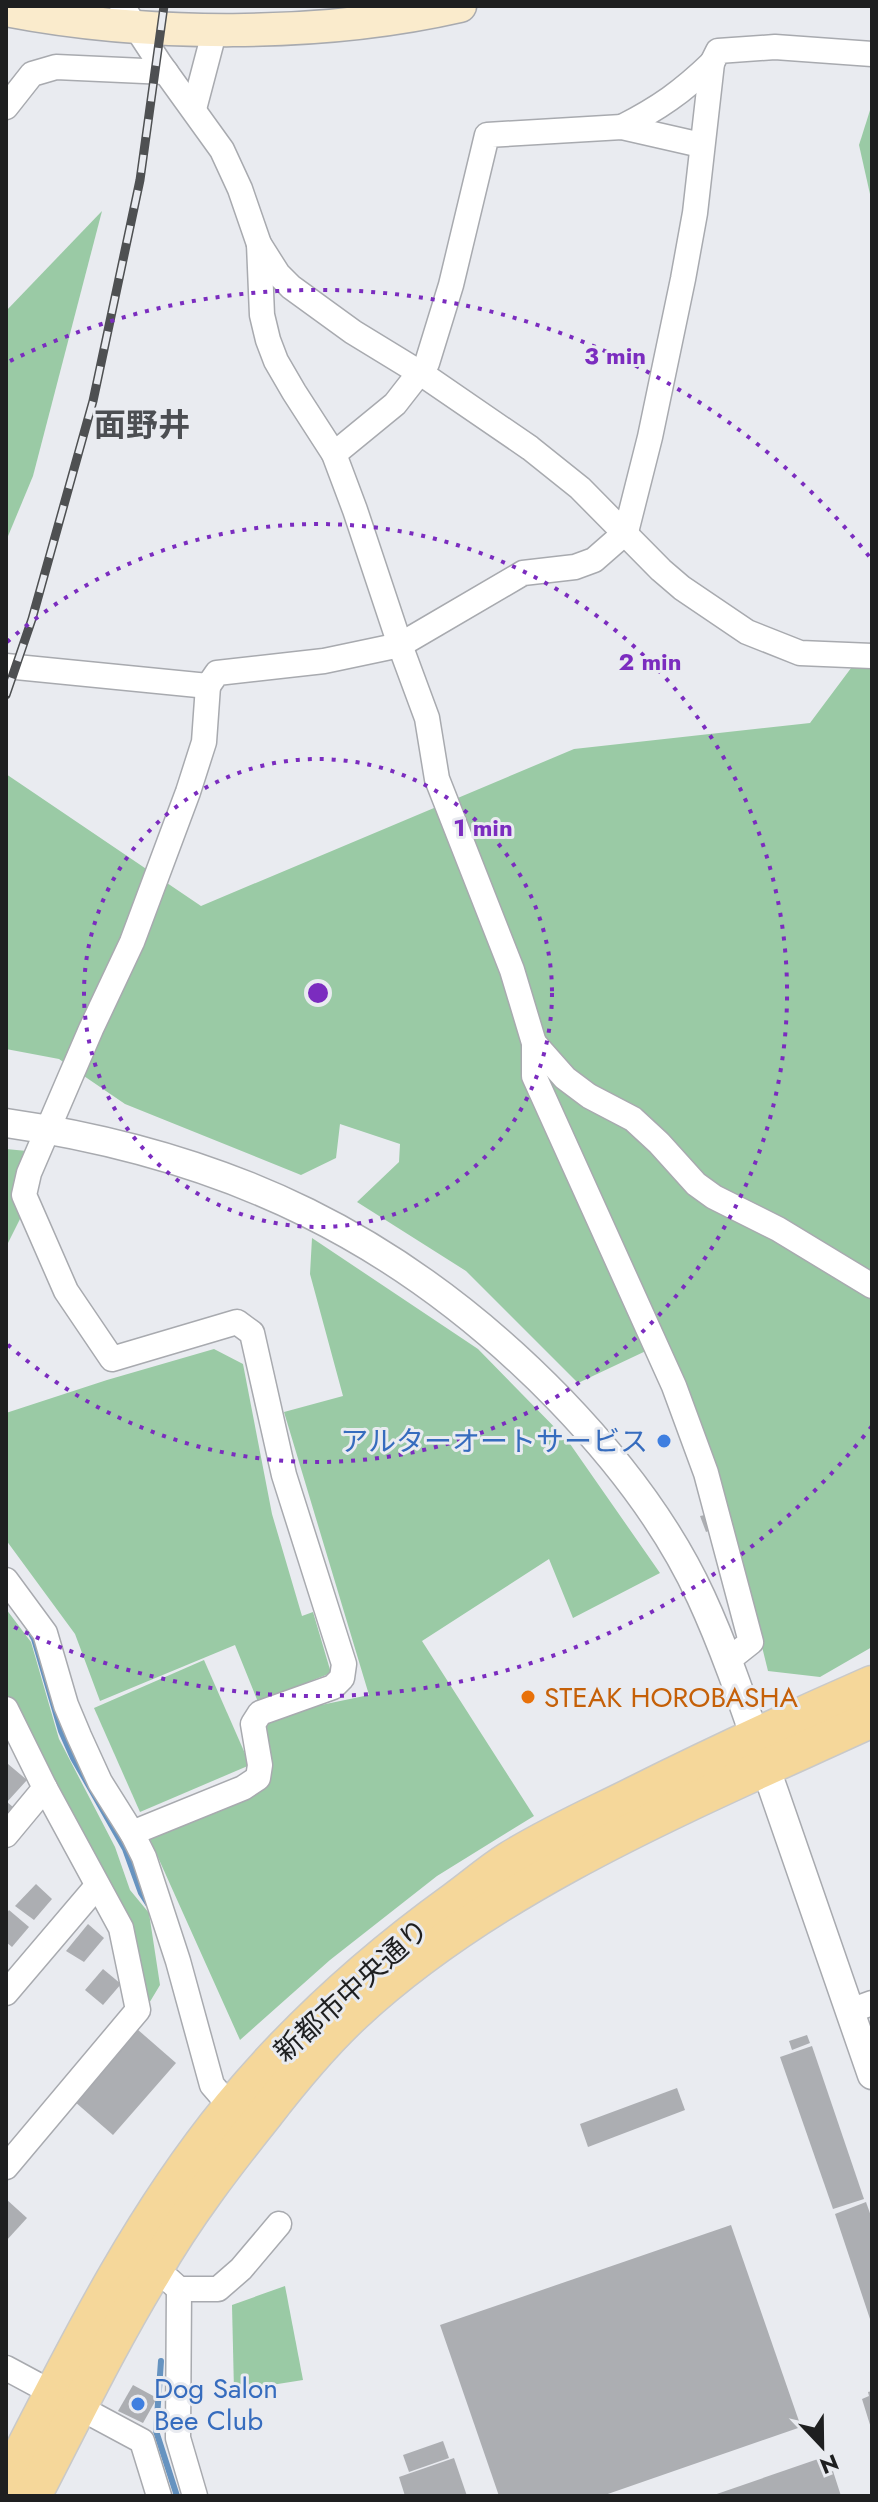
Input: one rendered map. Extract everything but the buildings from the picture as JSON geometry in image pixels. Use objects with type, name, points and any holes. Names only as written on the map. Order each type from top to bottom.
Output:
[{"type":"main road","points":[[6,10],[60,20],[129,16],[215,29],[318,26],[460,6]]},
{"type":"main road","name":"新都市中央通り","points":[[6,2484],[65,2401],[166,2279],[229,2160],[297,2073],[353,2014],[424,1956],[495,1908],[629,1833],[872,1684]]},
{"type":"main road","name":"新都市中央通り","points":[[33,2496],[65,2401],[138,2240],[231,2107],[341,1992],[404,1937],[508,1861],[601,1811],[760,1752],[872,1719]]},
{"type":"street","points":[[129,16],[222,150],[240,189],[259,244],[278,274],[291,287],[353,332],[420,373],[530,448],[580,488],[682,588],[747,632],[800,653],[871,655]]},
{"type":"street","points":[[194,109],[215,29]]},
{"type":"street","points":[[132,1833],[243,1788],[258,1778],[260,1765],[253,1724],[260,1713],[333,1687],[342,1678],[344,1664],[284,1475],[252,1333],[237,1322],[112,1359],[66,1291],[24,1195],[29,1173],[132,942],[188,792],[204,742],[208,686],[217,673],[324,661],[400,645],[523,573],[575,567],[594,560],[626,532],[650,437],[683,279],[695,213],[712,63],[718,51],[775,47],[872,54]]},
{"type":"street","points":[[622,127],[652,112],[684,90],[712,63]]},
{"type":"street","points":[[6,107],[32,74],[56,67],[166,72]]},
{"type":"street","points":[[334,454],[395,404],[427,363],[451,285],[487,135],[622,127],[701,145]]},
{"type":"street","points":[[259,244],[262,315],[268,340],[288,382],[334,454],[355,510],[427,718],[437,779],[512,970],[534,1043],[534,1076],[674,1386],[706,1473],[751,1642],[727,1661]]},
{"type":"street","points":[[6,666],[208,686]]},
{"type":"street","points":[[534,1043],[565,1078],[589,1096],[633,1119],[696,1184],[714,1197],[778,1229],[872,1286]]},
{"type":"street","points":[[6,1123],[48,1129],[185,1162],[303,1209],[423,1280],[473,1318],[538,1376],[587,1428],[631,1481],[700,1595],[861,2007],[872,2075]]},
{"type":"street","points":[[6,1580],[45,1633],[66,1705],[79,1736],[100,1782],[144,1857],[178,1961],[212,2085],[231,2107]]},
{"type":"street","points":[[6,1709],[121,1928],[138,2010],[6,2167]]},
{"type":"street","points":[[6,1835],[45,1788]]},
{"type":"street","points":[[6,1993],[97,1886]]},
{"type":"street","points":[[195,2496],[178,2438],[166,2279],[218,2289],[241,2269],[279,2224]]},
{"type":"street","points":[[6,2368],[142,2441],[159,2496]]},
{"type":"green space","points":[[872,104],[872,203],[859,145]]},
{"type":"green space","points":[[102,211],[33,476],[6,541],[6,311]]},
{"type":"green space","points":[[872,640],[872,1647],[820,1677],[768,1671],[734,1533],[667,1341],[578,1383],[466,1271],[357,1202],[399,1162],[400,1144],[340,1124],[336,1158],[301,1175],[125,1104],[59,1059],[6,1049],[6,774],[201,906],[574,749],[810,723]]},
{"type":"green space","points":[[6,1149],[27,1151],[23,1213],[6,1247]]},
{"type":"green space","points":[[312,1238],[478,1349],[568,1441],[660,1573],[573,1618],[549,1559],[422,1641],[534,1816],[437,1876],[330,1960],[240,2040],[148,1835],[260,1789],[264,1726],[297,1710],[369,1695],[284,1412],[343,1396],[310,1274]]},
{"type":"green space","points":[[214,1349],[243,1364],[272,1514],[302,1616],[313,1612],[331,1673],[258,1702],[235,1645],[100,1701],[75,1634],[6,1540],[6,1413]]},
{"type":"green space","points":[[6,1609],[31,1642],[59,1739],[115,1847],[130,1890],[149,1913],[160,1985],[148,2005],[6,1703]]},
{"type":"green space","points":[[204,1660],[250,1765],[140,1812],[94,1708]]},
{"type":"green space","points":[[285,2286],[303,2380],[234,2391],[232,2305]]},
{"type":"waterway","points":[[29,1630],[61,1731],[125,1849],[148,1904]]},
{"type":"waterway","points":[[161,2361],[156,2431],[177,2496]]},
{"type":"railway","points":[[6,695],[32,619],[93,401],[140,180],[164,6]]},
{"type":"place","name":"アルターオートサービス","points":[[664,1441]]},
{"type":"place","name":"STEAK HOROBASHA","points":[[528,1697]]},
{"type":"place","name":"Dog Salon Bee Club","points":[[138,2404]]},
{"type":"district","name":"面野井","points":[[142,425]]}]
